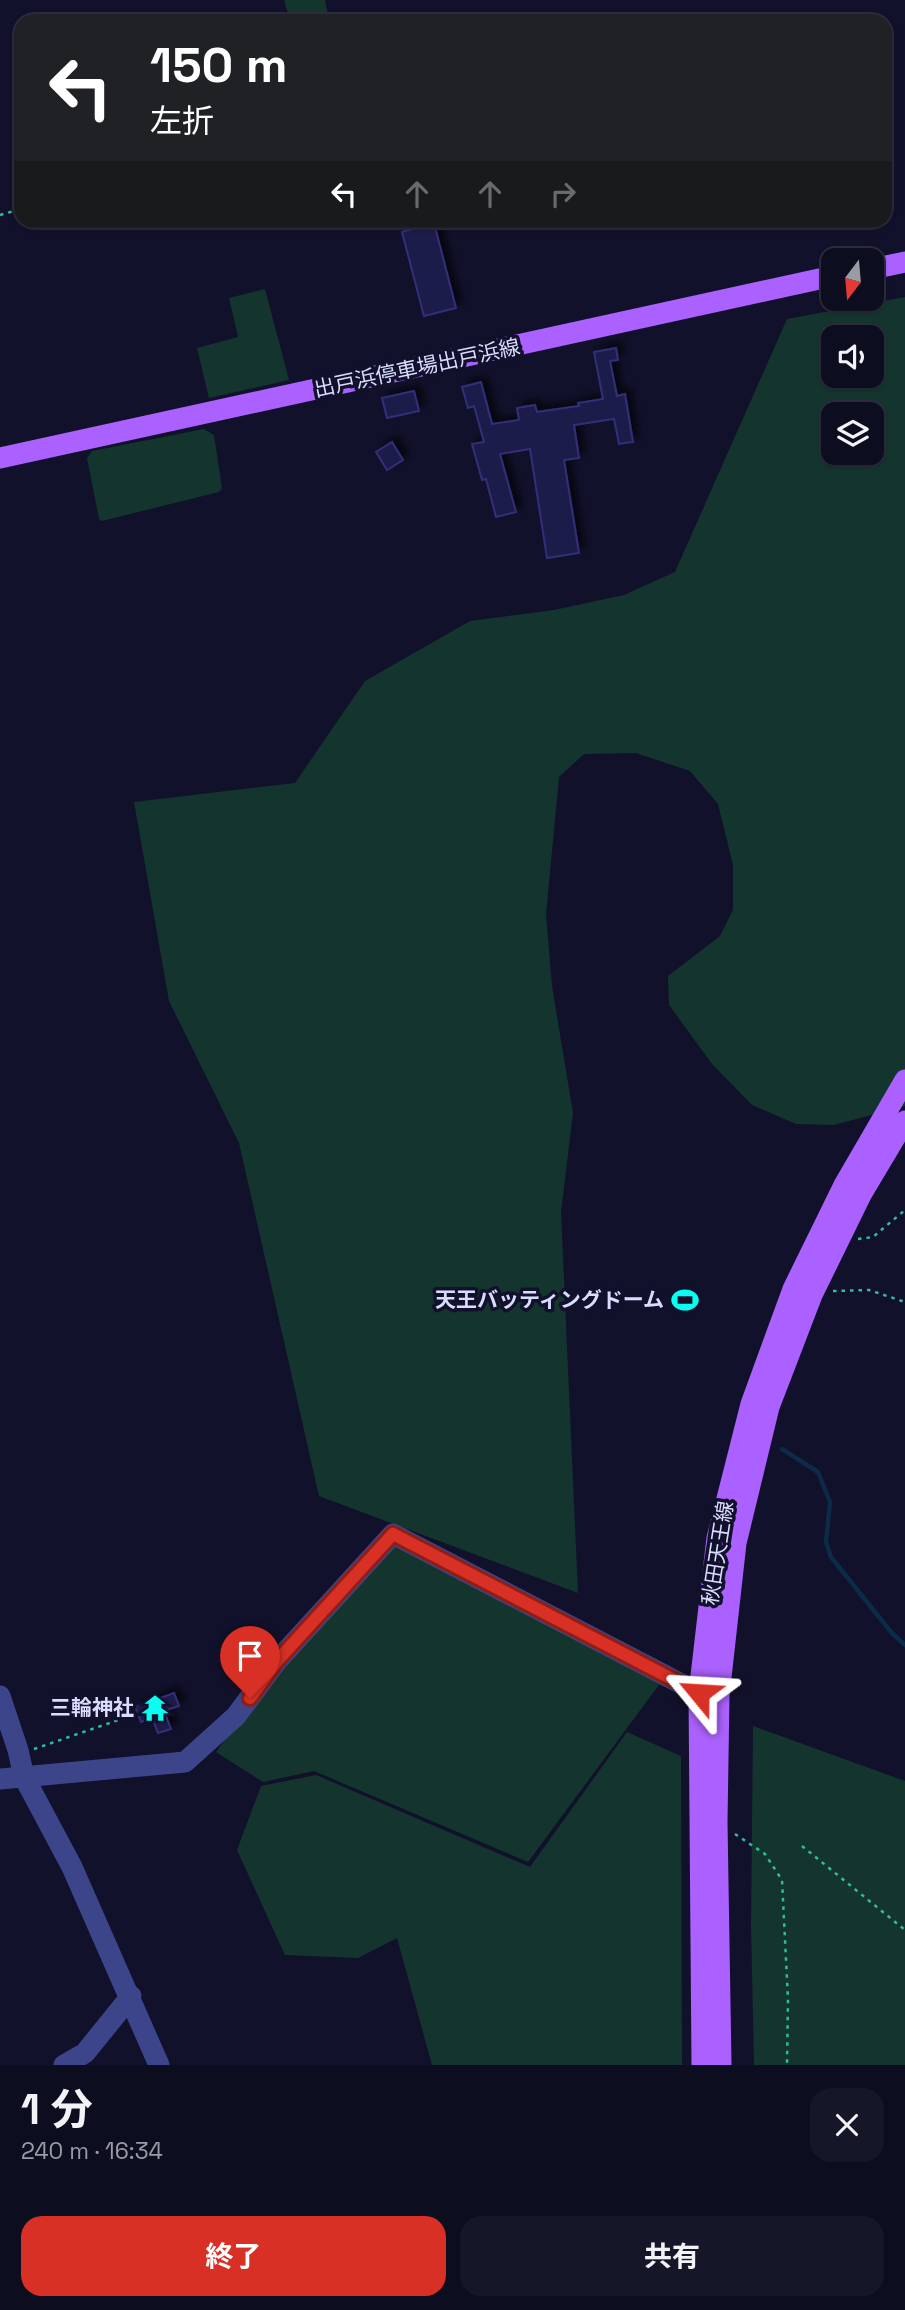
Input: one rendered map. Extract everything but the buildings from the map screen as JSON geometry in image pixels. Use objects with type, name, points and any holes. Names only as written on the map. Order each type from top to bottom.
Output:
[{"type":"main road","points":[[884,266],[905,262]]},
{"type":"main road","name":"出戸浜停車場出戸浜線","points":[[0,458],[821,279]]},
{"type":"main road","name":"秋田天王線","points":[[702,2065],[699,1693],[717,1538],[751,1404],[793,1290],[844,1185],[905,1080]]},
{"type":"main road","name":"秋田天王線","points":[[722,2065],[717,1822],[719,1695],[736,1543],[769,1407],[814,1291],[862,1193],[905,1121]]},
{"type":"street","points":[[0,1779],[185,1762],[236,1716],[277,1661],[393,1534],[699,1693]]},
{"type":"street","points":[[0,1696],[24,1777],[72,1867],[131,1996],[159,2065]]},
{"type":"street","points":[[64,2065],[85,2053],[131,1996]]},
{"type":"path","points":[[842,1235],[856,1239],[873,1237],[905,1210]]},
{"type":"path","points":[[814,1291],[869,1290],[905,1302]]},
{"type":"path","points":[[19,1755],[127,1717]]},
{"type":"path","points":[[717,1822],[765,1854],[782,1880],[788,1999],[787,2065]]},
{"type":"path","points":[[802,1846],[905,1930]]},
{"type":"green space","points":[[284,0],[325,0],[328,14],[288,14]]},
{"type":"green space","points":[[265,289],[289,380],[209,398],[197,348],[238,337],[229,298]]},
{"type":"green space","points":[[905,297],[905,1106],[834,1125],[796,1124],[752,1105],[712,1064],[669,1005],[668,976],[720,936],[733,910],[733,865],[718,804],[690,771],[636,753],[584,754],[559,777],[546,914],[552,986],[573,1113],[561,1212],[578,1593],[319,1496],[239,1143],[169,1001],[134,802],[295,783],[365,681],[470,621],[554,610],[624,595],[675,572],[787,319],[825,312],[884,312],[884,301]]},
{"type":"green space","points":[[204,429],[214,435],[222,488],[219,492],[102,521],[99,519],[87,458],[92,451]]},
{"type":"green space","points":[[394,1539],[664,1678],[528,1862],[314,1771],[263,1782],[216,1752],[277,1667]]},
{"type":"green space","points":[[753,1726],[905,1781],[905,2065],[754,2065],[751,1926]]},
{"type":"green space","points":[[627,1732],[681,1756],[682,2065],[432,2065],[397,1938],[358,1958],[285,1955],[237,1850],[261,1786],[316,1775],[530,1867]]},
{"type":"waterway","points":[[782,1449],[818,1472],[830,1502],[826,1542],[831,1557],[891,1632],[905,1645]]},
{"type":"place","name":"天王バッティングドーム","points":[[685,1300]]},
{"type":"place","name":"三輪神社","points":[[155,1708]]},
{"type":"route","points":[[250,1698],[277,1661],[393,1534],[699,1693]]}]
